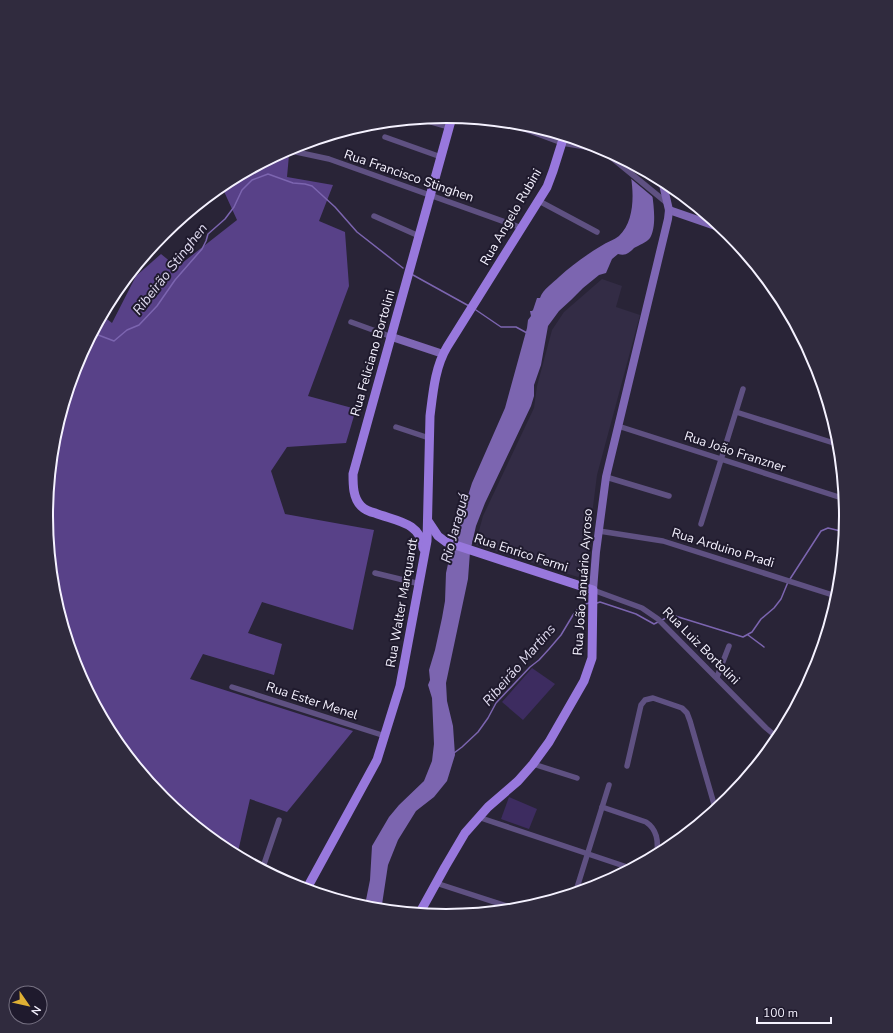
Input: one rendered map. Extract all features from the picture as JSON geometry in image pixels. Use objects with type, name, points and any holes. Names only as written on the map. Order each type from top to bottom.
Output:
[{"type":"main road","name":"Rua Feliciano Bortolini","points":[[414,527],[368,511],[361,506],[355,497],[353,474],[450,123]]},
{"type":"main road","name":"Rua Angelo Rubini","points":[[472,308],[550,181],[562,141]]},
{"type":"main road","name":"Rua João Januário Ayroso","points":[[422,909],[458,844],[478,817],[518,781],[549,742],[589,670],[592,658],[593,643],[593,598],[606,477],[667,230],[668,207],[664,188]]},
{"type":"main road","points":[[668,207],[706,221]]},
{"type":"main road","name":"Rua Walter Marquardt","points":[[309,885],[380,754],[400,686],[427,541],[429,438],[432,396],[438,367],[443,354],[472,308]]},
{"type":"main road","points":[[392,337],[443,354]]},
{"type":"main road","points":[[424,559],[422,539],[414,527],[421,526],[428,520]]},
{"type":"main road","name":"Rua Enrico Fermi","points":[[428,520],[438,536],[447,543],[473,551],[593,598]]},
{"type":"street","points":[[438,123],[449,127]]},
{"type":"street","points":[[385,137],[441,157]]},
{"type":"street","name":"Rua Francisco Stinghen","points":[[298,152],[329,159],[522,228]]},
{"type":"street","points":[[618,163],[659,196],[668,207]]},
{"type":"street","points":[[539,201],[597,232]]},
{"type":"street","points":[[374,216],[419,236]]},
{"type":"street","points":[[351,322],[392,337]]},
{"type":"street","points":[[700,524],[743,389]]},
{"type":"street","points":[[736,412],[833,443]]},
{"type":"street","name":"Rua João Franzner","points":[[618,426],[839,497]]},
{"type":"street","points":[[396,427],[429,438]]},
{"type":"street","points":[[606,477],[669,496]]},
{"type":"street","name":"Rua Arduino Pradi","points":[[599,531],[663,541],[832,595]]},
{"type":"street","points":[[375,573],[420,584]]},
{"type":"street","name":"Rua Luiz Bortolini","points":[[593,598],[642,608],[665,624],[766,728],[775,734]]},
{"type":"street","points":[[717,677],[729,646]]},
{"type":"street","name":"Rua Ester Menel","points":[[232,687],[385,736]]},
{"type":"street","points":[[627,766],[641,704],[644,700],[653,698],[682,708],[685,710],[690,721],[714,805]]},
{"type":"street","points":[[533,764],[577,778]]},
{"type":"street","points":[[577,887],[609,785]]},
{"type":"street","points":[[602,807],[646,822],[655,830],[657,836],[657,848]]},
{"type":"street","points":[[478,817],[626,867]]},
{"type":"street","points":[[264,865],[279,820]]},
{"type":"street","points":[[436,883],[505,906]]},
{"type":"shaded area","points":[[289,156],[287,177],[333,185],[319,221],[345,232],[349,286],[308,396],[356,409],[346,443],[287,447],[271,471],[285,514],[374,530],[353,630],[262,602],[248,633],[282,644],[274,675],[203,654],[190,679],[353,731],[287,812],[250,799],[238,850],[207,829],[168,795],[134,756],[106,713],[83,667],[66,618],[56,568],[53,516],[56,465],[66,415],[83,366],[107,319],[112,323],[136,276],[161,254],[177,267],[237,220],[224,192],[250,176]]},
{"type":"shaded area","points":[[628,168],[650,180],[654,206],[653,232],[647,241],[634,248],[627,254],[618,254],[612,259],[606,273],[599,275],[583,288],[559,311],[548,326],[541,365],[534,385],[534,396],[531,406],[485,503],[476,526],[470,552],[468,579],[446,683],[447,701],[453,726],[455,755],[447,781],[434,797],[416,811],[398,840],[388,865],[382,904],[366,901],[370,880],[372,846],[389,817],[424,781],[432,761],[434,744],[432,698],[428,685],[430,680],[429,670],[435,650],[445,601],[446,573],[450,549],[472,483],[505,408],[528,320],[531,316],[530,311],[533,310],[537,298],[540,298],[546,289],[564,273],[590,253],[619,236],[624,230],[628,224],[632,208],[631,177]]},
{"type":"shaded area","points":[[602,279],[622,286],[616,307],[640,315],[597,475],[585,571],[578,577],[475,545],[483,516],[534,408],[537,386],[552,330],[564,312]]},
{"type":"shaded area","points":[[532,668],[555,684],[523,720],[502,702]]},
{"type":"shaded area","points":[[509,797],[537,809],[529,829],[501,819]]},
{"type":"pier","points":[[625,166],[651,181],[654,198],[629,177]]},
{"type":"waterway","name":"Ribeirão Stinghen","points":[[98,335],[114,341],[127,330],[139,325],[157,306],[175,280],[202,249],[208,234],[225,219],[234,207],[242,190],[252,180],[268,174],[293,183],[312,186],[335,207],[357,232],[403,268]]},
{"type":"waterway","name":"Ribeirão Stinghen","points":[[413,275],[469,306]]},
{"type":"waterway","name":"Ribeirão Stinghen","points":[[476,310],[501,327],[516,327],[527,333]]},
{"type":"waterway","name":"Ribeirão Martins","points":[[790,579],[821,531],[828,528],[839,531]]},
{"type":"waterway","name":"Ribeirão Martins","points":[[597,603],[600,602],[636,614],[654,624],[672,615],[743,637],[752,632],[761,619],[774,608],[781,599],[788,582]]},
{"type":"waterway","name":"Ribeirão Martins","points":[[454,753],[478,732],[496,703],[549,649],[561,635],[580,606],[589,603]]},
{"type":"waterway","points":[[748,635],[764,647]]},
{"type":"water label","name":"Rio Jaraguá","points":[[455,528]]}]
